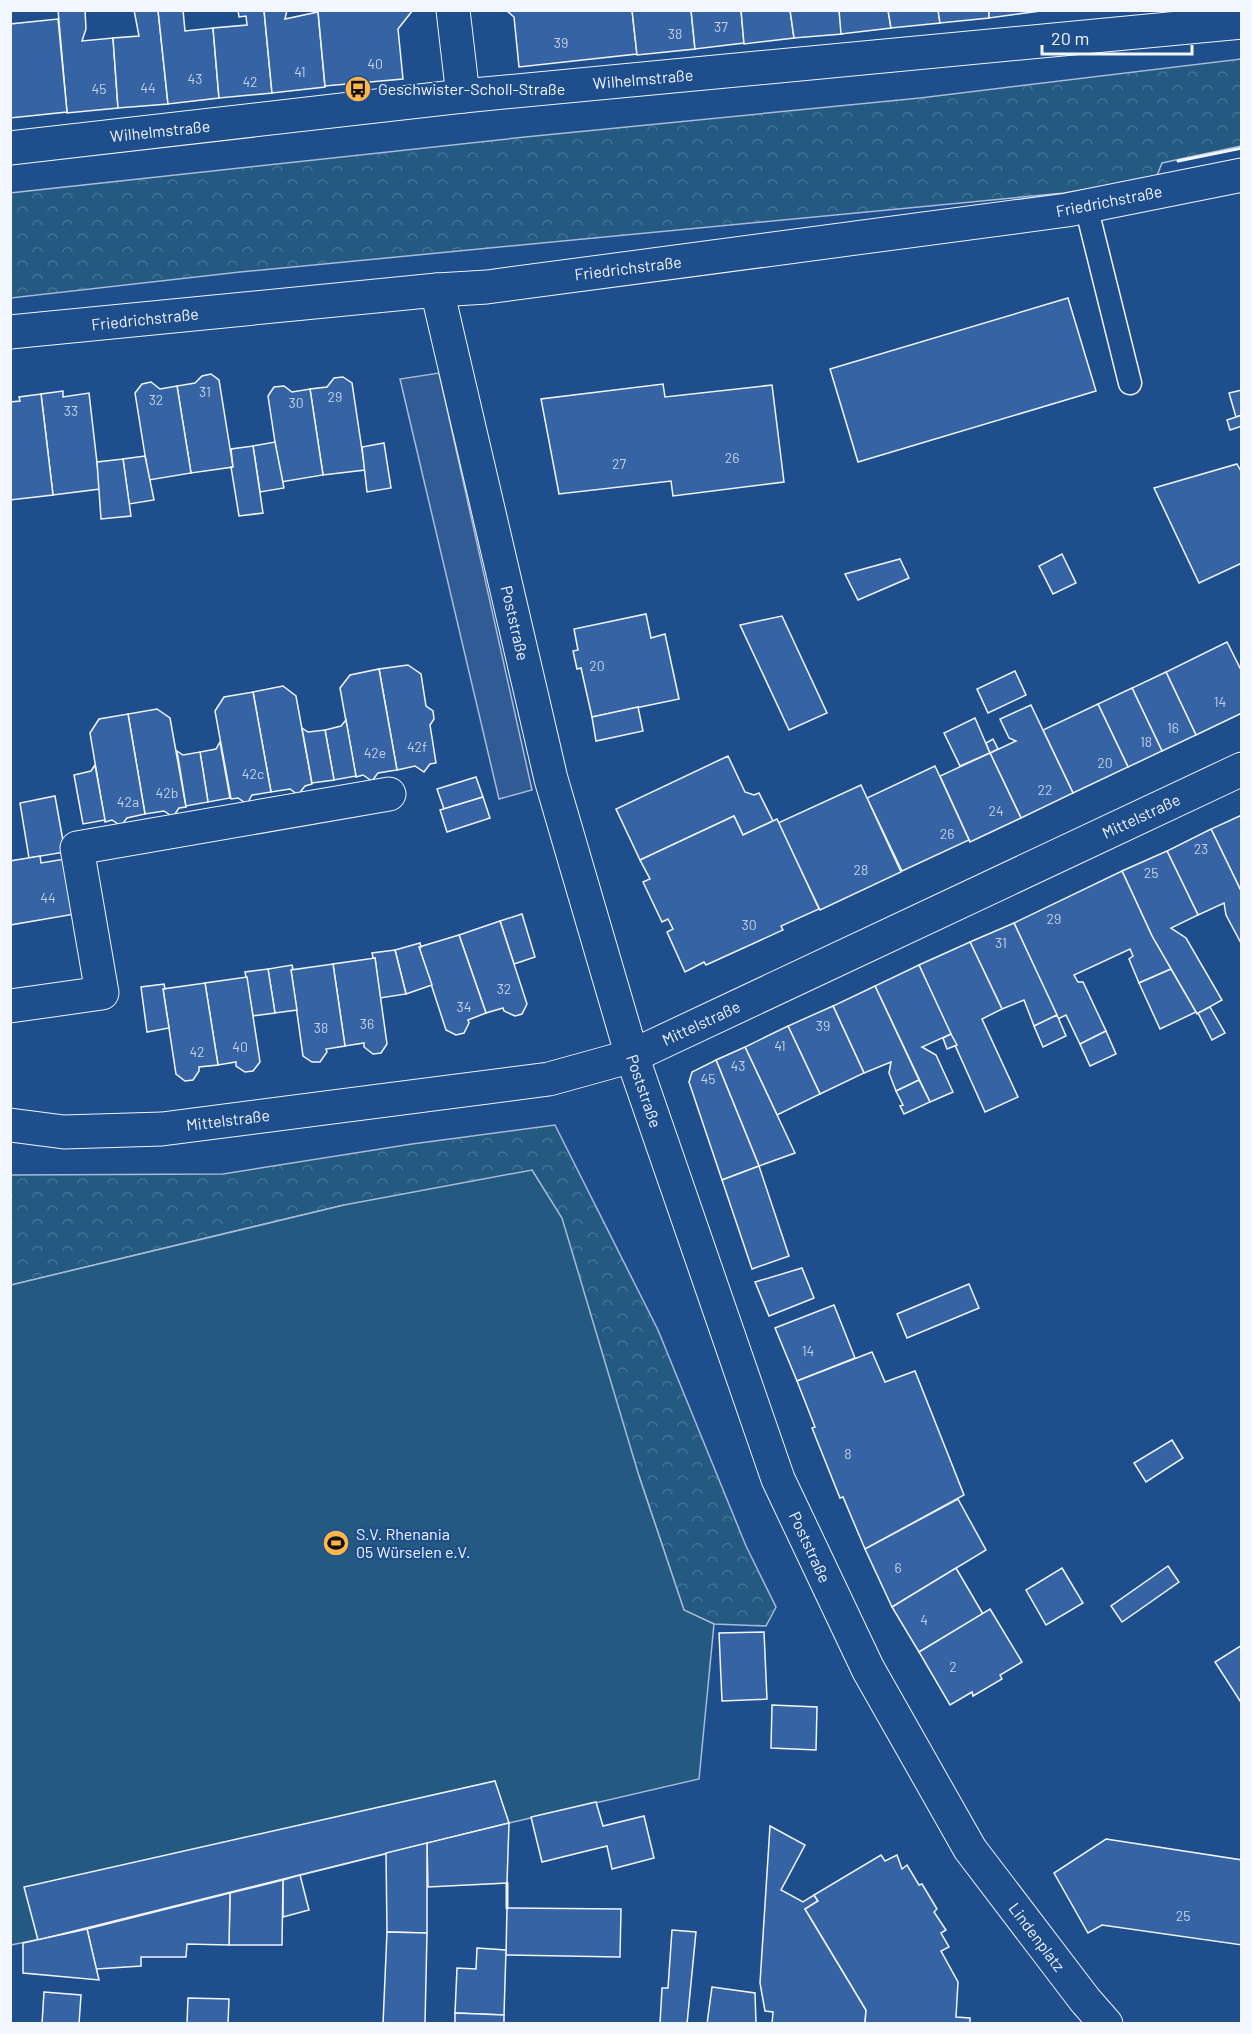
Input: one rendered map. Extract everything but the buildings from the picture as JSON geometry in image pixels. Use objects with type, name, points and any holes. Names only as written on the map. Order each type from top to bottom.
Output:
[{"type":"street","points":[[453,10],[463,96]]},
{"type":"street","name":"Wilhelmstraße","points":[[10,148],[463,96],[1242,22]]},
{"type":"street","name":"Friedrichstraße","points":[[10,332],[487,287],[1086,206],[1242,175]]},
{"type":"street","name":"Poststraße","points":[[437,290],[551,779],[632,1056],[778,1479],[868,1669],[970,1849]]},
{"type":"street","name":"Mittelstraße","points":[[10,1125],[64,1132],[162,1129],[549,1079],[632,1056],[1242,769]]},
{"type":"street","points":[[10,1006],[102,993],[76,848],[388,794]]},
{"type":"street","name":"Lindenplatz","points":[[970,1849],[1085,2000],[1106,2024]]},
{"type":"lane","points":[[1086,206],[1130,383]]},
{"type":"green space","points":[[1241,59],[1241,146],[1162,163],[1156,178],[1064,193],[240,272],[11,298],[10,193],[525,137],[920,98]]},
{"type":"green space","points":[[555,1125],[658,1330],[746,1546],[776,1607],[766,1626],[714,1624],[684,1611],[639,1476],[344,1205],[11,1285],[10,1175],[223,1174],[412,1144]]},
{"type":"green space","name":"S.V. Rhenania 05 Würselen e.V.","points":[[532,1170],[562,1218],[639,1476],[684,1610],[714,1624],[699,1779],[509,1823],[87,1929],[11,1945],[11,1285],[344,1205]]},
{"type":"shaded area","points":[[439,373],[532,790],[499,799],[400,379]]},
{"type":"wall","points":[[1178,161],[1242,148]]},
{"type":"wall","points":[[507,1883],[507,1908]]},
{"type":"place","name":"Geschwister-Scholl-Straße","points":[[358,89]]},
{"type":"place","name":"S.V. Rhenania 05 Würselen e.V.","points":[[336,1543]]}]
